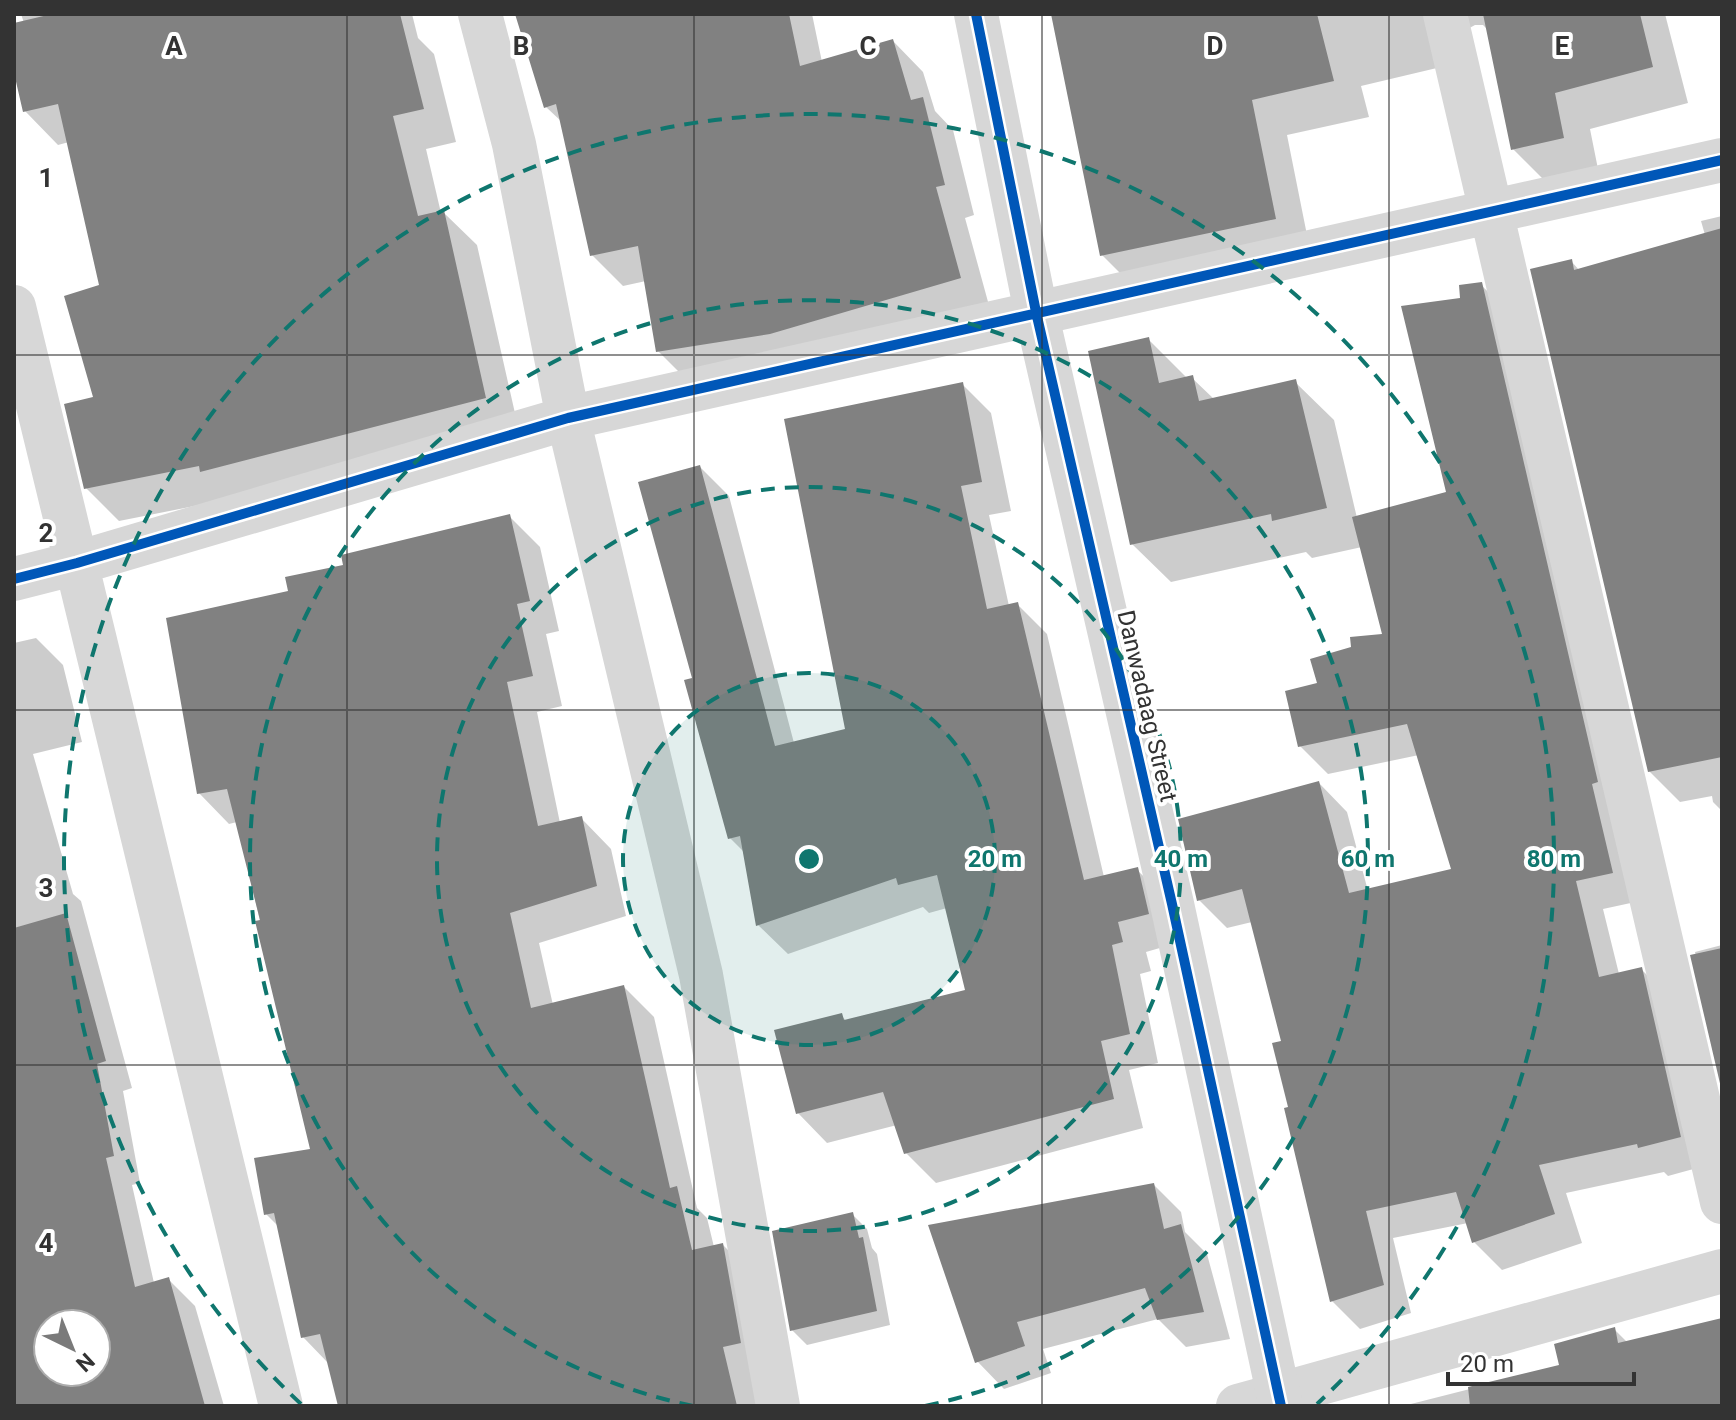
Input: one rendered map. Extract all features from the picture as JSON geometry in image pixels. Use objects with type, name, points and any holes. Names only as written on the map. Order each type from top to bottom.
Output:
[{"type":"street","points":[[480,14],[514,144],[568,418],[701,975],[778,1406]]},
{"type":"street","name":"Danwadaag Street","points":[[976,14],[1036,312],[1172,904],[1266,1403]]},
{"type":"street","points":[[1445,14],[1722,1202]]},
{"type":"street","points":[[14,579],[568,418],[1722,160]]},
{"type":"street","points":[[14,307],[281,1406]]},
{"type":"street","points":[[1266,1403],[1722,1271]]},
{"type":"building","points":[[52,14],[400,14],[424,109],[393,116],[418,216],[444,210],[486,398],[200,472],[199,466],[84,489],[64,404],[93,397],[64,296],[99,285],[58,104],[23,112],[14,73],[14,23]]},
{"type":"building","points":[[515,14],[789,14],[800,66],[893,39],[911,100],[923,97],[945,185],[936,187],[961,278],[770,334],[656,352],[638,246],[590,256],[556,104],[544,108]]},
{"type":"building","points":[[1051,14],[1317,14],[1334,81],[1252,100],[1276,219],[1100,256]]},
{"type":"building","points":[[1483,14],[1640,14],[1653,67],[1555,93],[1564,138],[1511,150]]},
{"type":"building","points":[[1722,228],[1722,757],[1648,772],[1530,269],[1572,259],[1574,270]]},
{"type":"building","points":[[1482,282],[1598,782],[1592,784],[1613,873],[1576,881],[1599,977],[1642,967],[1681,1137],[1638,1148],[1637,1144],[1539,1165],[1555,1214],[1472,1243],[1456,1192],[1366,1211],[1384,1285],[1330,1302],[1284,1108],[1288,1107],[1272,1043],[1281,1041],[1242,889],[1197,901],[1178,819],[1319,781],[1349,893],[1451,869],[1407,724],[1298,747],[1285,691],[1317,683],[1310,659],[1351,647],[1350,637],[1382,634],[1352,517],[1446,492],[1401,306],[1460,298],[1459,285]]},
{"type":"building","points":[[1149,337],[1159,383],[1193,375],[1199,401],[1296,379],[1327,508],[1272,521],[1271,514],[1130,545],[1088,351]]},
{"type":"building","points":[[963,382],[982,482],[961,486],[987,609],[1018,602],[1084,880],[1138,867],[1149,914],[1118,922],[1123,942],[1112,945],[1130,1034],[1101,1041],[1114,1099],[904,1154],[883,1092],[796,1114],[774,1030],[842,1013],[844,1020],[965,990],[937,875],[898,885],[896,878],[756,926],[740,836],[728,839],[684,680],[692,678],[638,482],[700,465],[775,746],[845,729],[784,419]]},
{"type":"building","points":[[510,514],[530,601],[517,604],[533,676],[507,682],[538,826],[582,816],[597,886],[510,913],[531,1008],[624,985],[670,1188],[677,1186],[692,1250],[723,1243],[741,1343],[723,1347],[737,1406],[338,1406],[320,1334],[301,1338],[274,1213],[264,1215],[254,1158],[310,1149],[255,921],[260,920],[227,789],[197,794],[166,618],[288,591],[285,577],[343,565],[341,555]]},
{"type":"building","points":[[66,913],[106,1061],[97,1064],[114,1156],[106,1158],[135,1287],[169,1277],[205,1406],[14,1406],[14,928]]},
{"type":"building","points":[[1722,948],[1722,1092],[1690,955]]},
{"type":"building","points":[[1154,1183],[1164,1229],[1181,1224],[1204,1312],[1157,1320],[1145,1288],[1017,1322],[1025,1346],[975,1363],[928,1225]]},
{"type":"building","points":[[853,1212],[859,1238],[863,1237],[877,1311],[790,1331],[772,1231]]},
{"type":"building","points":[[1722,1318],[1722,1406],[1470,1406],[1468,1387],[1559,1365],[1554,1344],[1615,1327],[1618,1343]]},
{"type":"cycle path","points":[[976,14],[1036,312],[1172,904],[1281,1406]]},
{"type":"cycle path","points":[[14,579],[568,418],[1722,160]]}]
